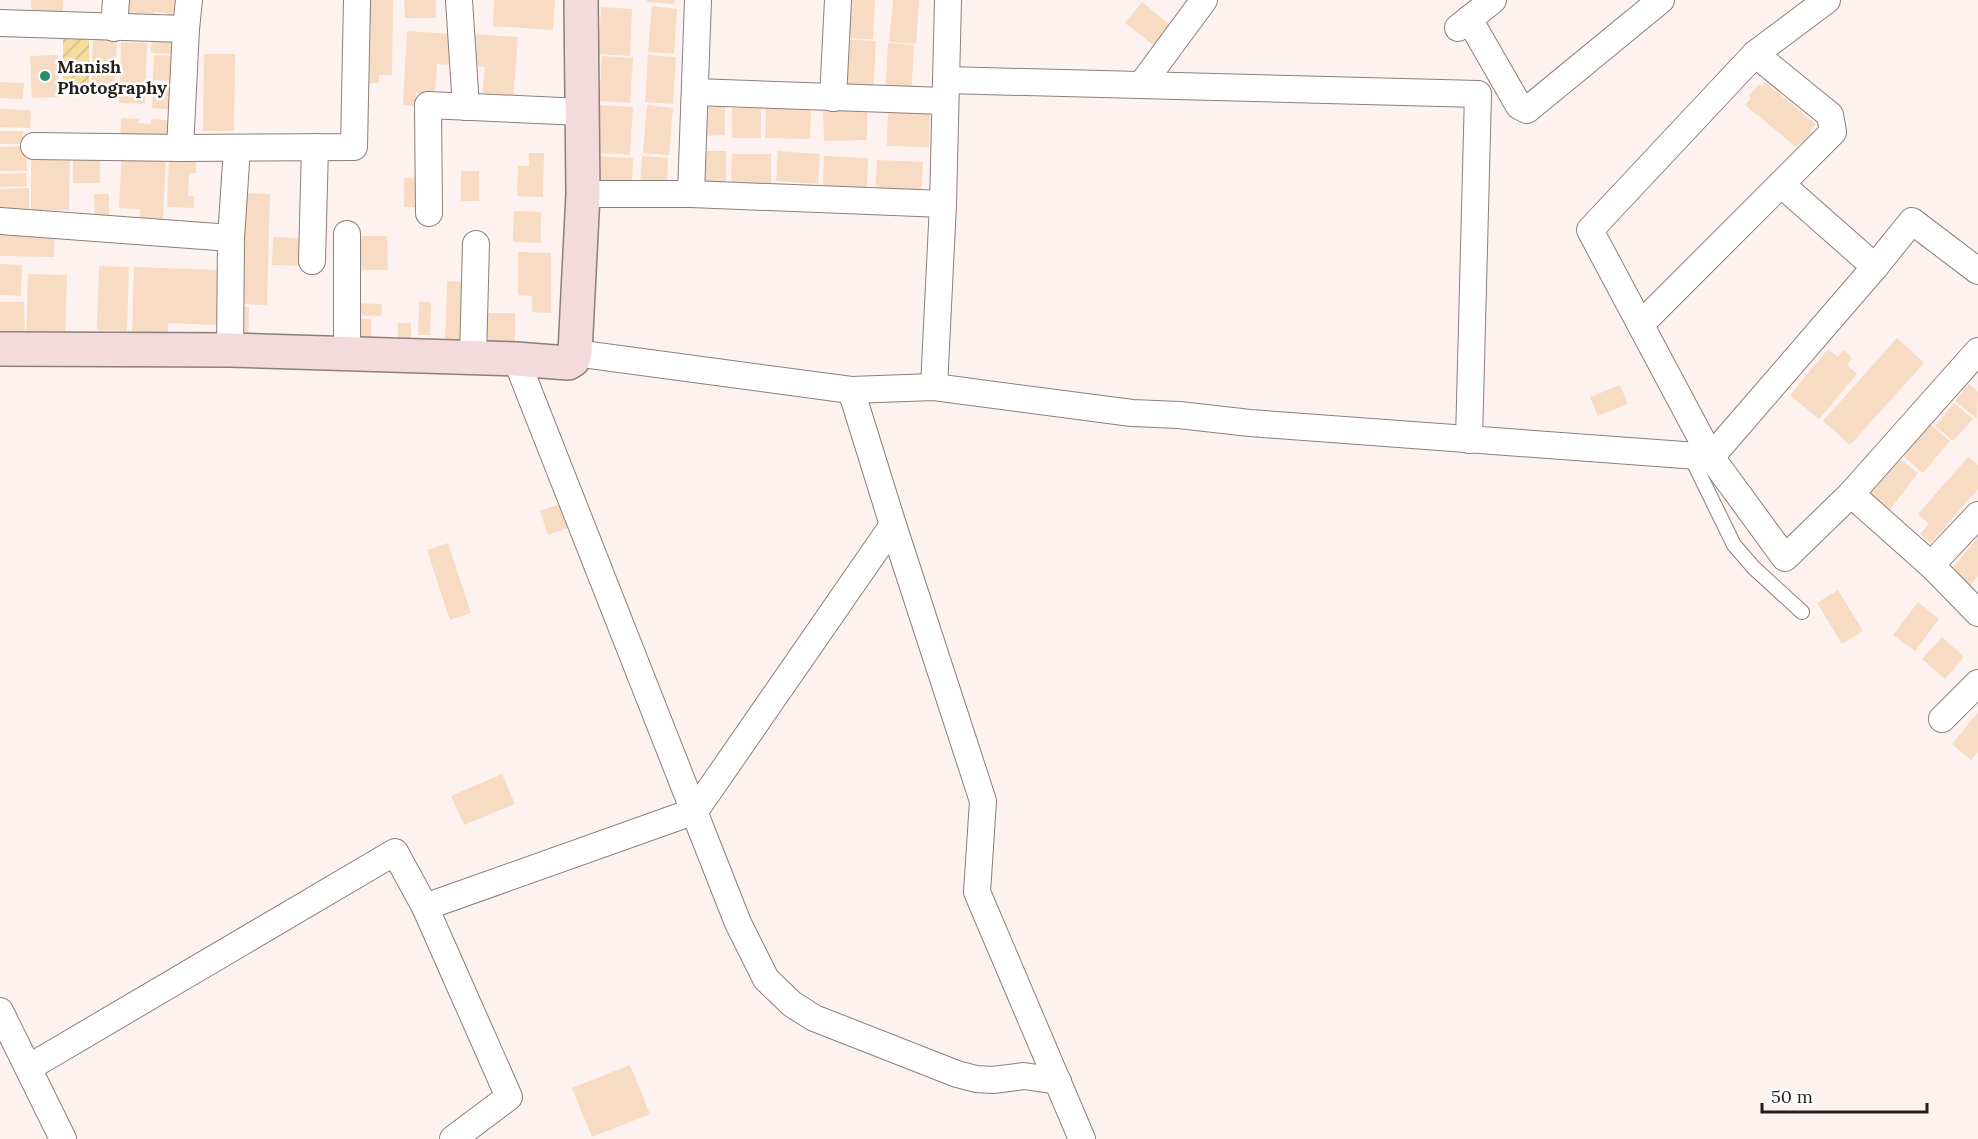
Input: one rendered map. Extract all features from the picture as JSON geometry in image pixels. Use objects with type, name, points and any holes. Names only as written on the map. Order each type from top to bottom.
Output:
[{"type":"street","points":[[114,28],[116,0]]},
{"type":"street","points":[[180,148],[189,0]]},
{"type":"street","points":[[34,146],[354,147],[357,0]]},
{"type":"street","points":[[459,0],[466,107]]},
{"type":"street","points":[[0,349],[230,350],[516,358],[568,363],[573,360],[583,194],[581,0]]},
{"type":"street","points":[[691,194],[698,0]]},
{"type":"street","points":[[833,98],[838,0]]},
{"type":"street","points":[[934,387],[943,204],[948,0]]},
{"type":"street","points":[[1142,84],[1204,0]]},
{"type":"street","points":[[1493,0],[1464,23],[1519,106],[1527,110],[1661,0]]},
{"type":"street","points":[[1827,0],[1755,54],[1590,230],[1641,324],[1701,456],[1785,558],[1851,494],[1978,351]]},
{"type":"street","points":[[0,23],[186,29]]},
{"type":"street","points":[[1641,324],[1833,132],[1830,115],[1755,54]]},
{"type":"street","points":[[695,92],[833,98],[945,91],[1142,84],[1478,94],[1469,440]]},
{"type":"street","points":[[429,213],[428,105],[582,112]]},
{"type":"street","points":[[312,261],[315,147]]},
{"type":"street","points":[[230,350],[231,238],[237,148]]},
{"type":"street","points":[[1781,184],[1875,267]]},
{"type":"street","points":[[583,194],[691,194],[943,204]]},
{"type":"street","points":[[1701,456],[1875,267],[1911,221],[1978,271]]},
{"type":"street","points":[[0,222],[231,238]]},
{"type":"street","points":[[347,234],[347,353]]},
{"type":"street","points":[[473,357],[476,244]]},
{"type":"street","points":[[575,353],[851,390],[934,387],[1132,413],[1701,456]]},
{"type":"street","points":[[516,358],[738,922],[766,979],[792,1004],[813,1018],[957,1074],[976,1079],[993,1080],[1024,1076],[1058,1081]]},
{"type":"street","points":[[851,390],[983,801],[977,892],[1082,1139]]},
{"type":"street","points":[[1851,494],[1931,565],[1978,613]]},
{"type":"street","points":[[1931,565],[1978,515]]},
{"type":"street","points":[[425,908],[695,811],[893,525]]},
{"type":"street","points":[[1942,719],[1978,682]]},
{"type":"street","points":[[28,1068],[395,852],[425,908],[509,1097],[453,1139]]},
{"type":"street","points":[[0,1011],[63,1139]]},
{"type":"lane","points":[[1701,456],[1734,545],[1754,568],[1802,612]]},
{"type":"shaded area","points":[[63,39],[89,39],[89,87],[63,87]]},
{"type":"building","points":[[31,0],[63,0],[63,16],[32,16]]},
{"type":"building","points":[[128,0],[187,0],[180,19],[166,19],[166,13],[155,12],[155,22],[127,21]]},
{"type":"building","points":[[364,0],[393,0],[392,75],[379,75],[379,83],[364,83]]},
{"type":"building","points":[[404,0],[436,0],[436,18],[405,18]]},
{"type":"building","points":[[494,0],[555,0],[553,30],[493,26]]},
{"type":"building","points":[[647,0],[675,0],[674,4],[647,2]]},
{"type":"building","points":[[841,0],[875,0],[873,39],[840,38]]},
{"type":"building","points":[[893,0],[919,0],[916,44],[889,42]]},
{"type":"building","points":[[1142,2],[1172,27],[1156,47],[1125,23]]},
{"type":"building","points":[[652,6],[677,9],[674,54],[648,52]]},
{"type":"building","points":[[601,7],[632,9],[630,56],[598,54]]},
{"type":"building","points":[[407,31],[452,34],[450,65],[437,64],[435,94],[416,93],[415,106],[403,105]]},
{"type":"building","points":[[473,34],[518,37],[513,101],[482,98],[485,67],[470,66]]},
{"type":"building","points":[[93,37],[117,38],[114,93],[91,92]]},
{"type":"building","points":[[842,39],[876,41],[873,94],[839,92]]},
{"type":"building","points":[[152,40],[177,40],[176,54],[151,53]]},
{"type":"building","points":[[121,42],[147,43],[145,104],[119,103]]},
{"type":"building","points":[[888,43],[914,45],[911,97],[885,95]]},
{"type":"building","points":[[204,54],[235,54],[234,131],[203,131]]},
{"type":"building","name":"Manish Photography","points":[[58,55],[59,97],[32,98],[30,56]]},
{"type":"building","points":[[154,55],[178,56],[177,81],[153,80]]},
{"type":"building","points":[[648,55],[676,57],[673,104],[645,102]]},
{"type":"building","points":[[602,56],[633,58],[630,103],[599,101]]},
{"type":"building","points":[[0,82],[24,83],[23,99],[0,98]]},
{"type":"building","points":[[1765,82],[1816,124],[1802,144],[1796,147],[1745,105],[1759,84],[1762,86]]},
{"type":"building","points":[[154,83],[177,85],[175,110],[152,108]]},
{"type":"building","points":[[600,105],[633,107],[630,155],[597,153]]},
{"type":"building","points":[[647,105],[673,108],[669,155],[643,153]]},
{"type":"building","points":[[697,107],[725,107],[725,135],[697,136]]},
{"type":"building","points":[[732,108],[761,108],[761,138],[732,138]]},
{"type":"building","points":[[766,108],[811,109],[810,139],[765,138]]},
{"type":"building","points":[[0,109],[31,110],[30,128],[0,127]]},
{"type":"building","points":[[823,109],[867,109],[867,140],[824,141]]},
{"type":"building","points":[[888,111],[930,112],[929,147],[887,146]]},
{"type":"building","points":[[121,118],[139,119],[138,123],[151,124],[151,119],[175,121],[174,145],[120,142]]},
{"type":"building","points":[[0,131],[23,131],[24,144],[0,144]]},
{"type":"building","points":[[26,146],[27,171],[0,171],[0,147]]},
{"type":"building","points":[[31,149],[70,150],[69,210],[31,210]]},
{"type":"building","points":[[122,150],[166,152],[163,219],[140,218],[140,209],[119,208]]},
{"type":"building","points":[[695,151],[726,151],[726,184],[695,183]]},
{"type":"building","points":[[778,151],[820,154],[818,184],[776,181]]},
{"type":"building","points":[[529,153],[544,153],[543,197],[517,196],[518,166],[529,166]]},
{"type":"building","points":[[732,154],[771,154],[771,186],[731,186]]},
{"type":"building","points":[[599,156],[633,158],[632,187],[598,185]]},
{"type":"building","points":[[642,156],[668,158],[667,188],[640,187]]},
{"type":"building","points":[[824,156],[868,158],[867,191],[823,188]]},
{"type":"building","points":[[73,158],[100,158],[100,183],[73,183]]},
{"type":"building","points":[[169,158],[196,159],[196,173],[189,173],[188,196],[194,196],[194,208],[167,207]]},
{"type":"building","points":[[877,160],[923,162],[921,196],[875,194]]},
{"type":"building","points":[[461,171],[479,171],[479,201],[461,201]]},
{"type":"building","points":[[26,173],[27,186],[0,187],[0,174]]},
{"type":"building","points":[[404,178],[422,178],[422,207],[404,207]]},
{"type":"building","points":[[29,188],[29,217],[0,217],[0,189]]},
{"type":"building","points":[[241,193],[270,194],[267,305],[239,304]]},
{"type":"building","points":[[94,194],[109,194],[109,227],[95,227]]},
{"type":"building","points":[[514,211],[541,212],[541,243],[513,242]]},
{"type":"building","points":[[0,227],[55,228],[54,257],[0,256]]},
{"type":"building","points":[[358,236],[387,236],[388,270],[358,270]]},
{"type":"building","points":[[273,237],[301,238],[300,266],[272,265]]},
{"type":"building","points":[[518,252],[551,253],[551,313],[532,312],[532,296],[518,295]]},
{"type":"building","points":[[0,264],[22,265],[21,296],[0,295]]},
{"type":"building","points":[[99,266],[129,267],[127,331],[97,330]]},
{"type":"building","points":[[134,267],[221,270],[219,325],[168,323],[168,336],[132,335]]},
{"type":"building","points":[[28,274],[67,275],[65,339],[26,338]]},
{"type":"building","points":[[447,281],[464,282],[462,347],[445,347]]},
{"type":"building","points":[[0,302],[24,302],[25,339],[0,340]]},
{"type":"building","points":[[419,302],[431,302],[430,335],[418,335]]},
{"type":"building","points":[[349,303],[382,304],[381,316],[349,315]]},
{"type":"building","points":[[232,306],[249,307],[248,346],[232,345]]},
{"type":"building","points":[[479,313],[515,313],[515,342],[479,341]]},
{"type":"building","points":[[355,319],[371,319],[371,345],[355,346]]},
{"type":"building","points":[[398,323],[411,323],[411,352],[397,351]]},
{"type":"building","points":[[1897,338],[1924,363],[1850,445],[1823,421]]},
{"type":"building","points":[[1828,349],[1838,357],[1844,350],[1852,358],[1847,365],[1857,374],[1819,419],[1790,395]]},
{"type":"building","points":[[1969,384],[1978,392],[1977,419],[1955,401]]},
{"type":"building","points":[[1620,385],[1628,404],[1598,416],[1590,397]]},
{"type":"building","points":[[1954,403],[1973,419],[1953,441],[1935,426]]},
{"type":"building","points":[[1928,422],[1950,441],[1923,473],[1901,454]]},
{"type":"building","points":[[1897,457],[1918,473],[1887,513],[1866,497]]},
{"type":"building","points":[[1968,457],[1978,465],[1978,489],[1931,543],[1920,534],[1929,524],[1918,514]]},
{"type":"building","points":[[560,504],[568,528],[548,535],[540,511]]},
{"type":"building","points":[[1978,537],[1978,576],[1969,587],[1950,571]]},
{"type":"building","points":[[448,543],[471,613],[450,620],[427,550]]},
{"type":"building","points":[[1838,590],[1863,631],[1842,644],[1817,603]]},
{"type":"building","points":[[1918,602],[1939,619],[1915,651],[1893,635]]},
{"type":"building","points":[[1942,637],[1964,657],[1945,679],[1922,659]]},
{"type":"building","points":[[1978,713],[1978,752],[1971,760],[1952,744]]},
{"type":"building","points":[[502,774],[515,804],[464,825],[451,796]]},
{"type":"building","points":[[630,1065],[650,1114],[592,1137],[572,1088]]},
{"type":"place","name":"Manish Photography","points":[[45,76]]}]
